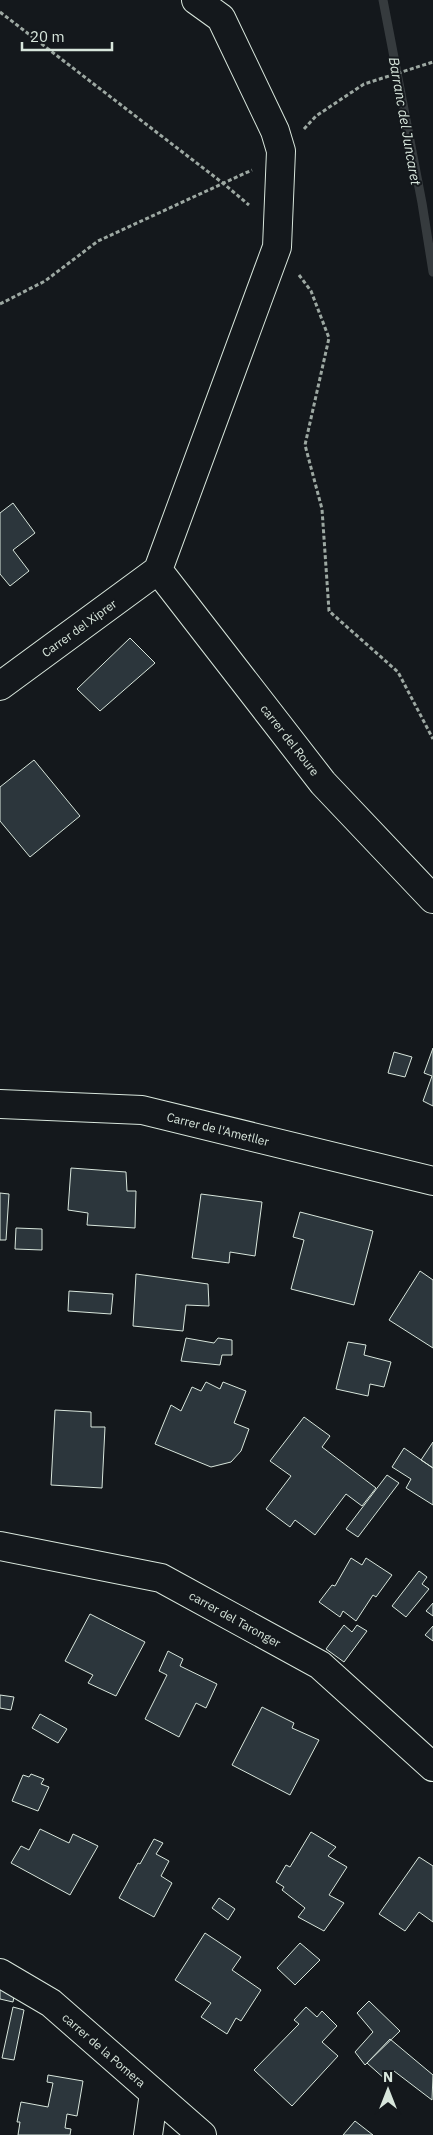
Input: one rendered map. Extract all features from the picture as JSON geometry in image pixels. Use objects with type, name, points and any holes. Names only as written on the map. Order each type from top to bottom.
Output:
[{"type":"street","points":[[158,570],[277,248],[281,151],[275,131],[221,18],[196,0]]},
{"type":"street","name":"Carrer del Xiprer","points":[[0,686],[158,570]]},
{"type":"street","name":"carrer del Roure","points":[[158,570],[323,783],[433,899]]},
{"type":"street","name":"Carrer de l'Ametller","points":[[0,1104],[142,1110],[433,1182]]},
{"type":"street","name":"carrer del Taronger","points":[[0,1546],[161,1578],[320,1665],[433,1767]]},
{"type":"street","name":"carrer de la Pomera","points":[[0,1973],[50,2003],[202,2135]]},
{"type":"street","points":[[148,2135],[154,2093]]},
{"type":"path","points":[[0,12],[224,184]]},
{"type":"path","points":[[0,304],[46,281],[98,241],[224,184],[267,162],[281,151],[316,116],[364,84],[433,62]]},
{"type":"path","points":[[277,248],[312,291],[329,338],[305,445],[322,509],[329,611],[398,672],[433,739]]},
{"type":"building","points":[[13,503],[35,533],[13,550],[29,571],[10,586],[0,574],[0,513]]},
{"type":"building","points":[[130,638],[155,663],[100,711],[77,689]]},
{"type":"building","points":[[34,760],[80,816],[30,857],[0,821],[0,787]]},
{"type":"building","points":[[433,1048],[433,1106],[423,1101],[432,1076],[424,1073]]},
{"type":"building","points":[[394,1052],[412,1057],[405,1077],[388,1073]]},
{"type":"building","points":[[71,1168],[126,1172],[127,1191],[136,1191],[135,1228],[87,1225],[88,1213],[68,1210]]},
{"type":"building","points":[[0,1193],[9,1194],[6,1240],[0,1240]]},
{"type":"building","points":[[201,1194],[262,1202],[255,1256],[230,1252],[229,1263],[192,1258]]},
{"type":"building","points":[[300,1212],[373,1231],[354,1305],[291,1289],[304,1240],[293,1237]]},
{"type":"building","points":[[16,1228],[42,1229],[42,1250],[15,1249]]},
{"type":"building","points":[[420,1271],[433,1280],[433,1348],[389,1320]]},
{"type":"building","points":[[136,1274],[208,1284],[209,1306],[186,1305],[183,1331],[133,1326]]},
{"type":"building","points":[[69,1291],[113,1294],[111,1314],[68,1311]]},
{"type":"building","points":[[186,1338],[214,1343],[218,1338],[232,1340],[232,1355],[222,1355],[220,1365],[181,1361]]},
{"type":"building","points":[[348,1342],[366,1345],[364,1355],[391,1362],[384,1387],[370,1384],[368,1396],[336,1389]]},
{"type":"building","points":[[206,1382],[220,1389],[223,1382],[246,1391],[234,1423],[249,1429],[241,1451],[231,1462],[211,1467],[155,1444],[171,1405],[181,1411],[192,1387],[201,1391]]},
{"type":"building","points":[[55,1410],[91,1412],[91,1427],[105,1427],[102,1488],[51,1485]]},
{"type":"building","points":[[304,1417],[330,1436],[322,1447],[376,1488],[362,1506],[346,1494],[315,1535],[295,1520],[290,1527],[266,1509],[291,1476],[270,1461]]},
{"type":"building","points":[[433,1442],[433,1468],[421,1460]]},
{"type":"building","points":[[404,1448],[433,1468],[433,1505],[406,1488],[411,1479],[392,1467]]},
{"type":"building","points":[[387,1475],[399,1483],[358,1537],[346,1529]]},
{"type":"building","points":[[351,1558],[362,1565],[366,1558],[392,1575],[376,1597],[373,1595],[356,1621],[343,1611],[340,1617],[319,1602],[332,1585],[335,1586]]},
{"type":"building","points":[[419,1571],[427,1577],[422,1584],[429,1589],[406,1617],[392,1606]]},
{"type":"building","points":[[433,1603],[433,1616],[426,1611]]},
{"type":"building","points":[[90,1614],[145,1642],[116,1696],[88,1683],[93,1675],[65,1661]]},
{"type":"building","points":[[344,1625],[352,1632],[357,1625],[367,1631],[344,1662],[326,1649]]},
{"type":"building","points":[[433,1626],[433,1641],[425,1635]]},
{"type":"building","points":[[168,1651],[183,1659],[180,1666],[217,1684],[206,1708],[196,1703],[179,1737],[145,1719],[167,1675],[159,1671]]},
{"type":"building","points":[[0,1695],[14,1697],[11,1710],[0,1708]]},
{"type":"building","points":[[262,1707],[294,1723],[292,1728],[319,1740],[290,1795],[232,1765]]},
{"type":"building","points":[[40,1714],[67,1729],[58,1743],[32,1728]]},
{"type":"building","points":[[31,1774],[44,1779],[41,1784],[49,1787],[38,1811],[12,1801],[23,1775],[29,1777]]},
{"type":"building","points":[[40,1829],[69,1843],[73,1834],[98,1846],[70,1895],[11,1863],[21,1846],[29,1850]]},
{"type":"building","points":[[311,1832],[336,1847],[328,1856],[347,1867],[329,1895],[344,1903],[324,1931],[298,1917],[305,1908],[282,1890],[284,1887],[276,1882],[286,1865],[290,1867]]},
{"type":"building","points":[[154,1839],[163,1843],[156,1854],[169,1861],[161,1876],[172,1883],[154,1917],[119,1898],[138,1863],[140,1864]]},
{"type":"building","points":[[419,1857],[433,1866],[433,1922],[419,1912],[405,1931],[379,1914]]},
{"type":"building","points":[[219,1898],[235,1909],[228,1920],[212,1908]]},
{"type":"building","points":[[205,1933],[241,1957],[232,1970],[261,1990],[241,2021],[236,2018],[227,2034],[201,2017],[211,2003],[175,1980]]},
{"type":"building","points":[[300,1943],[320,1960],[295,1985],[277,1968]]},
{"type":"building","points":[[0,1973],[16,1985],[13,2002],[0,1999]]},
{"type":"building","points":[[369,2001],[400,2031],[365,2065],[355,2052],[373,2032],[357,2013]]},
{"type":"building","points":[[13,2007],[24,2010],[14,2060],[2,2058]]},
{"type":"building","points":[[306,2007],[317,2017],[322,2011],[337,2026],[322,2042],[338,2056],[292,2106],[254,2070],[299,2024],[294,2020]]},
{"type":"building","points":[[390,2039],[433,2075],[432,2100],[394,2071],[386,2080],[367,2063]]},
{"type":"building","points":[[48,2075],[83,2081],[77,2116],[67,2114],[65,2128],[71,2129],[70,2135],[18,2135],[20,2122],[17,2122],[21,2102],[48,2107],[53,2083],[47,2082]]},
{"type":"building","points":[[355,2121],[373,2135],[343,2135]]},
{"type":"waterway","name":"Barranc del Juncaret","points":[[383,0],[422,203],[433,272]]}]
